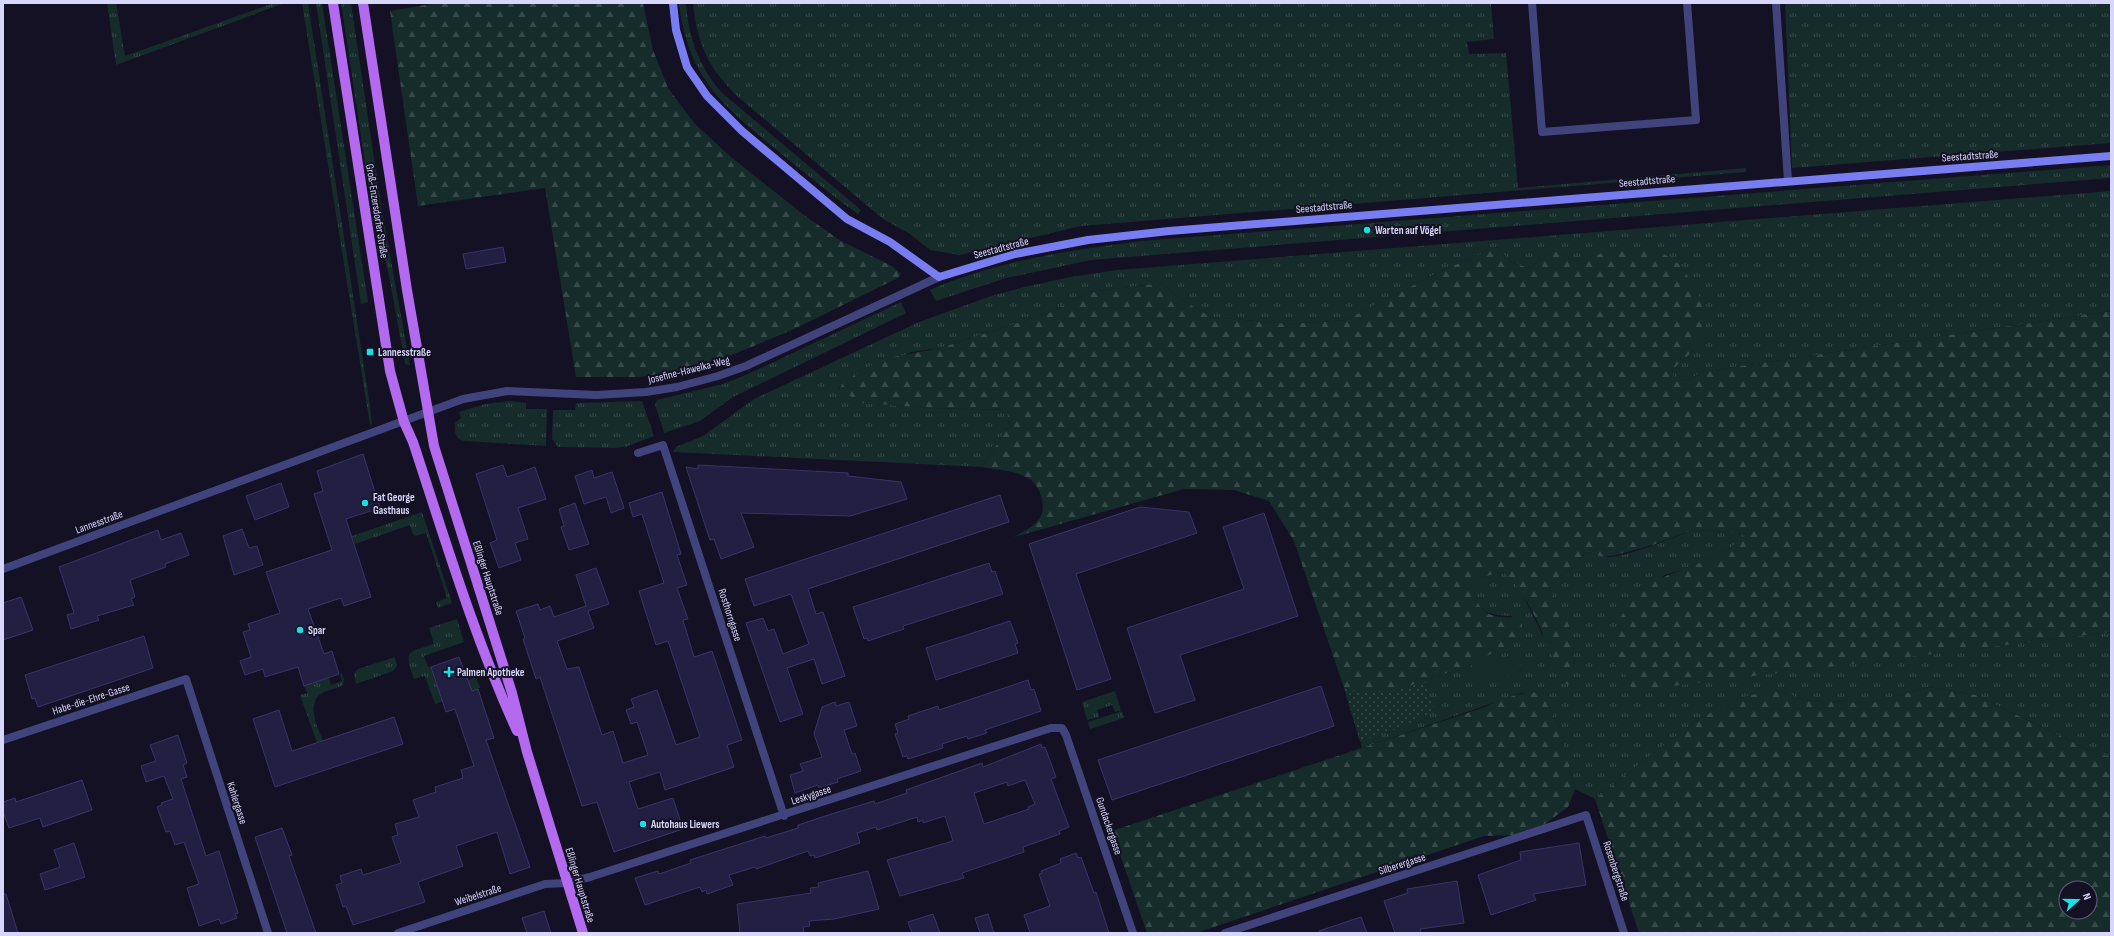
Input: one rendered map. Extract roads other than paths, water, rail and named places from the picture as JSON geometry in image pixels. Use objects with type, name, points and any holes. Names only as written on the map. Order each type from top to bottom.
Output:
[{"type":"main road","name":"Groß-Enzersdorfer Straße","points":[[333,3],[385,348],[404,422]]},
{"type":"main road","name":"Groß-Enzersdorfer Straße","points":[[363,3],[427,411]]},
{"type":"main road","name":"Eßlinger Hauptstraße","points":[[427,411],[434,446],[512,693],[527,752],[566,883],[583,933]]},
{"type":"main road","name":"Eßlinger Hauptstraße","points":[[404,422],[413,442],[467,607],[495,683],[527,752]]},
{"type":"street","points":[[673,3],[676,30],[688,67],[707,96],[742,131],[847,219],[890,242],[938,277]]},
{"type":"street","points":[[1532,3],[1542,132],[1696,120],[1687,3]]},
{"type":"street","points":[[1776,3],[1788,181]]},
{"type":"street","name":"Seestadtstraße","points":[[938,277],[1015,254],[1102,238],[1169,231],[2111,156]]},
{"type":"street","name":"Josefine-Hawelka-Weg","points":[[427,411],[463,398],[507,391],[596,395],[646,392],[698,382],[746,366],[938,277]]},
{"type":"street","name":"Lannesstraße","points":[[3,569],[404,422],[427,411]]},
{"type":"street","name":"Rosthorngasse","points":[[638,453],[663,445],[784,816]]},
{"type":"street","name":"Habe-die-Ehre-Gasse","points":[[3,740],[186,679]]},
{"type":"street","name":"Kahlergasse","points":[[186,679],[268,933]]},
{"type":"street","name":"Leskygasse","points":[[566,883],[590,878],[784,816],[1051,728],[1062,728]]},
{"type":"street","name":"Gundackergasse","points":[[1062,728],[1133,933]]},
{"type":"street","name":"Silberergasse","points":[[1224,933],[1586,815]]},
{"type":"street","name":"Rosenbergstraße","points":[[1586,815],[1624,933]]},
{"type":"street","name":"Weibelstraße","points":[[398,933],[545,884],[566,883]]},
{"type":"place","name":"Warten auf Vögel","points":[[1367,230]]},
{"type":"place","name":"Lannesstraße","points":[[370,352]]},
{"type":"place","name":"Fat George Gasthaus","points":[[365,503]]},
{"type":"place","name":"Spar","points":[[300,630]]},
{"type":"place","name":"Palmen Apotheke","points":[[449,672]]},
{"type":"place","name":"Autohaus Liewers","points":[[643,824]]}]
